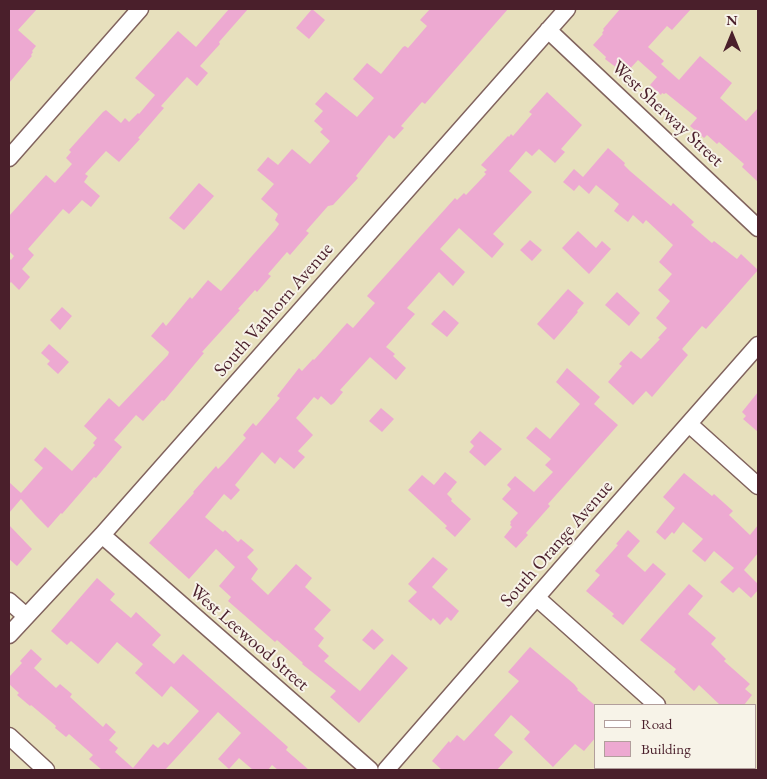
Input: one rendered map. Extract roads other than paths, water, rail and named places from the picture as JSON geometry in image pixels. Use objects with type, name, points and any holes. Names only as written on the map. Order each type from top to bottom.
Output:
[{"type":"street","points":[[9,158],[140,9]]},
{"type":"street","name":"South Vanhorn Avenue","points":[[9,635],[102,535],[567,9]]},
{"type":"street","name":"West Sherway Street","points":[[548,30],[758,228]]},
{"type":"street","name":"South Orange Avenue","points":[[386,770],[758,345]]},
{"type":"street","points":[[689,424],[758,486]]},
{"type":"street","name":"West Leewood Street","points":[[102,535],[370,770]]},
{"type":"street","points":[[537,598],[655,704]]},
{"type":"street","points":[[9,601],[26,616]]},
{"type":"street","points":[[9,736],[46,770]]}]
